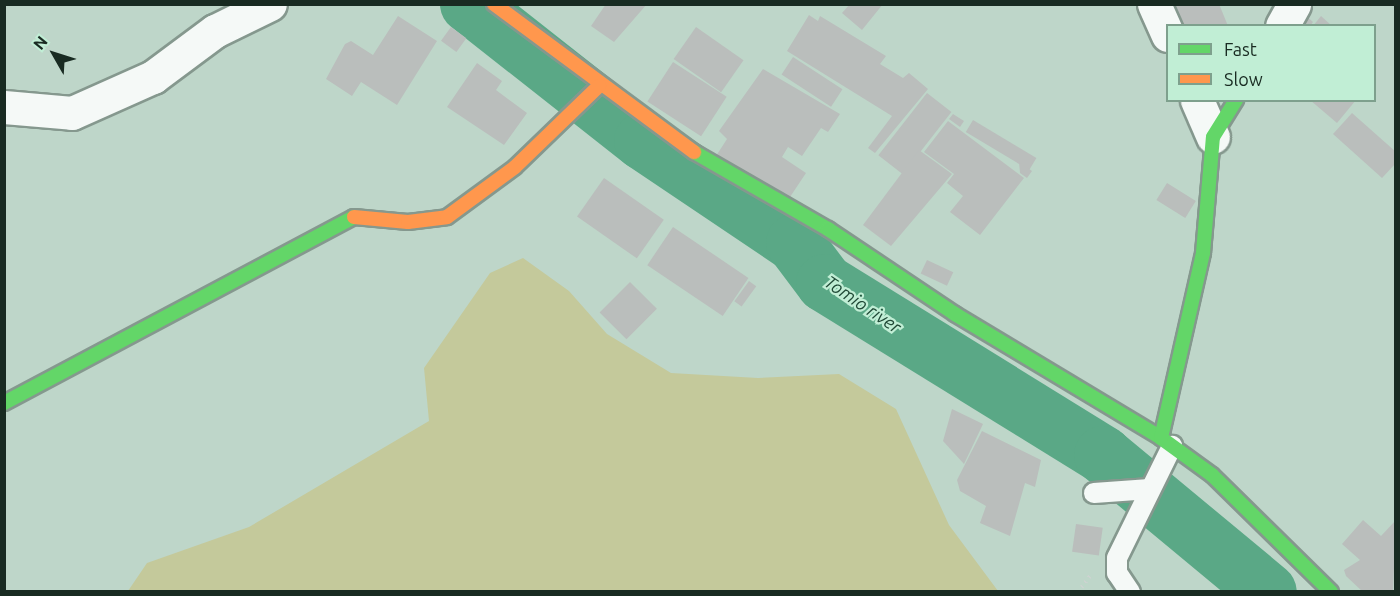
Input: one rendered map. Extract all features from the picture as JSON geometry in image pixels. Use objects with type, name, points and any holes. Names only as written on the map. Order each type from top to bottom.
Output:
[{"type":"street","points":[[4,107],[72,113],[153,77],[215,31],[270,4]]},
{"type":"street","points":[[494,4],[599,86],[700,157],[828,229],[955,314],[1167,442],[1212,475],[1331,591]]},
{"type":"street","points":[[1154,4],[1166,33]]},
{"type":"street","points":[[1283,24],[1294,4]]},
{"type":"street","points":[[4,403],[355,217],[408,222],[447,217],[515,167],[599,86]]},
{"type":"street","points":[[1198,102],[1213,136]]},
{"type":"street","points":[[1167,442],[1203,253],[1213,136],[1235,102]]},
{"type":"lane","points":[[1130,591],[1117,573],[1117,558],[1150,489],[1167,442]]},
{"type":"lane","points":[[1094,493],[1150,489]]},
{"type":"green space","points":[[523,258],[569,291],[607,334],[671,373],[758,378],[839,374],[896,409],[949,525],[998,591],[128,591],[147,563],[249,527],[429,421],[424,368],[490,273]]},
{"type":"building","points":[[606,4],[647,4],[614,42],[591,26]]},
{"type":"building","points":[[850,4],[883,4],[862,30],[842,13]]},
{"type":"building","points":[[1164,4],[1219,4],[1227,24],[1173,24]]},
{"type":"building","points":[[1304,14],[1313,22],[1312,24],[1296,24]]},
{"type":"building","points":[[809,15],[818,21],[820,16],[886,56],[880,64],[903,78],[909,73],[928,89],[875,153],[868,148],[892,116],[787,51]]},
{"type":"building","points":[[398,16],[437,41],[397,105],[361,82],[352,96],[326,79],[345,44],[351,41],[373,55]]},
{"type":"building","points":[[1321,16],[1330,24],[1315,24]]},
{"type":"building","points":[[451,27],[466,38],[456,52],[441,41]]},
{"type":"building","points":[[696,27],[744,60],[721,92],[674,59]]},
{"type":"building","points":[[793,57],[842,89],[831,107],[782,75]]},
{"type":"building","points":[[673,62],[727,97],[701,136],[647,101]]},
{"type":"building","points":[[477,63],[502,81],[496,90],[527,113],[504,145],[447,107]]},
{"type":"building","points":[[763,69],[840,114],[828,132],[821,128],[802,156],[788,147],[782,157],[806,173],[786,203],[716,156],[727,139],[719,131]]},
{"type":"building","points":[[927,93],[951,112],[903,174],[878,155]]},
{"type":"building","points":[[1312,102],[1354,102],[1337,123]]},
{"type":"building","points":[[1352,113],[1396,152],[1396,163],[1382,178],[1333,134]]},
{"type":"building","points":[[953,114],[964,121],[960,127],[949,119]]},
{"type":"building","points":[[973,120],[1036,158],[1029,170],[966,132]]},
{"type":"building","points":[[948,121],[1024,178],[980,235],[950,212],[963,196],[947,183],[954,174],[924,152]]},
{"type":"building","points":[[919,150],[952,174],[891,246],[863,225]]},
{"type":"building","points":[[1019,162],[1032,171],[1027,178],[1020,173]]},
{"type":"building","points":[[604,178],[664,220],[637,258],[577,217]]},
{"type":"building","points":[[1167,183],[1196,201],[1185,218],[1156,200]]},
{"type":"building","points":[[673,227],[748,278],[723,316],[647,265]]},
{"type":"building","points":[[927,260],[953,272],[947,286],[921,274]]},
{"type":"building","points":[[749,281],[756,286],[742,307],[734,301]]},
{"type":"building","points":[[630,282],[657,309],[626,339],[600,312]]},
{"type":"building","points":[[952,409],[983,424],[964,464],[943,441]]},
{"type":"building","points":[[982,431],[1041,460],[1035,487],[1025,483],[1010,536],[980,523],[986,506],[960,491],[957,480]]},
{"type":"building","points":[[1363,520],[1381,536],[1396,520],[1393,592],[1363,592],[1346,576],[1344,570],[1360,560],[1342,544]]},
{"type":"building","points":[[1076,524],[1103,528],[1099,555],[1072,552]]},
{"type":"waterway","name":"Tomio river","points":[[469,4],[643,141],[795,243],[825,283],[1103,455],[1268,592]]},
{"type":"traffic: fast","points":[[1161,438],[1203,253],[1213,137],[1235,102]]},
{"type":"traffic: fast","points":[[694,152],[828,229],[955,314],[1161,438],[1212,475],[1331,592]]},
{"type":"traffic: fast","points":[[4,403],[354,217]]},
{"type":"traffic: slow","points":[[494,4],[694,152]]},
{"type":"traffic: slow","points":[[354,217],[408,222],[447,217],[515,167],[599,86]]}]
